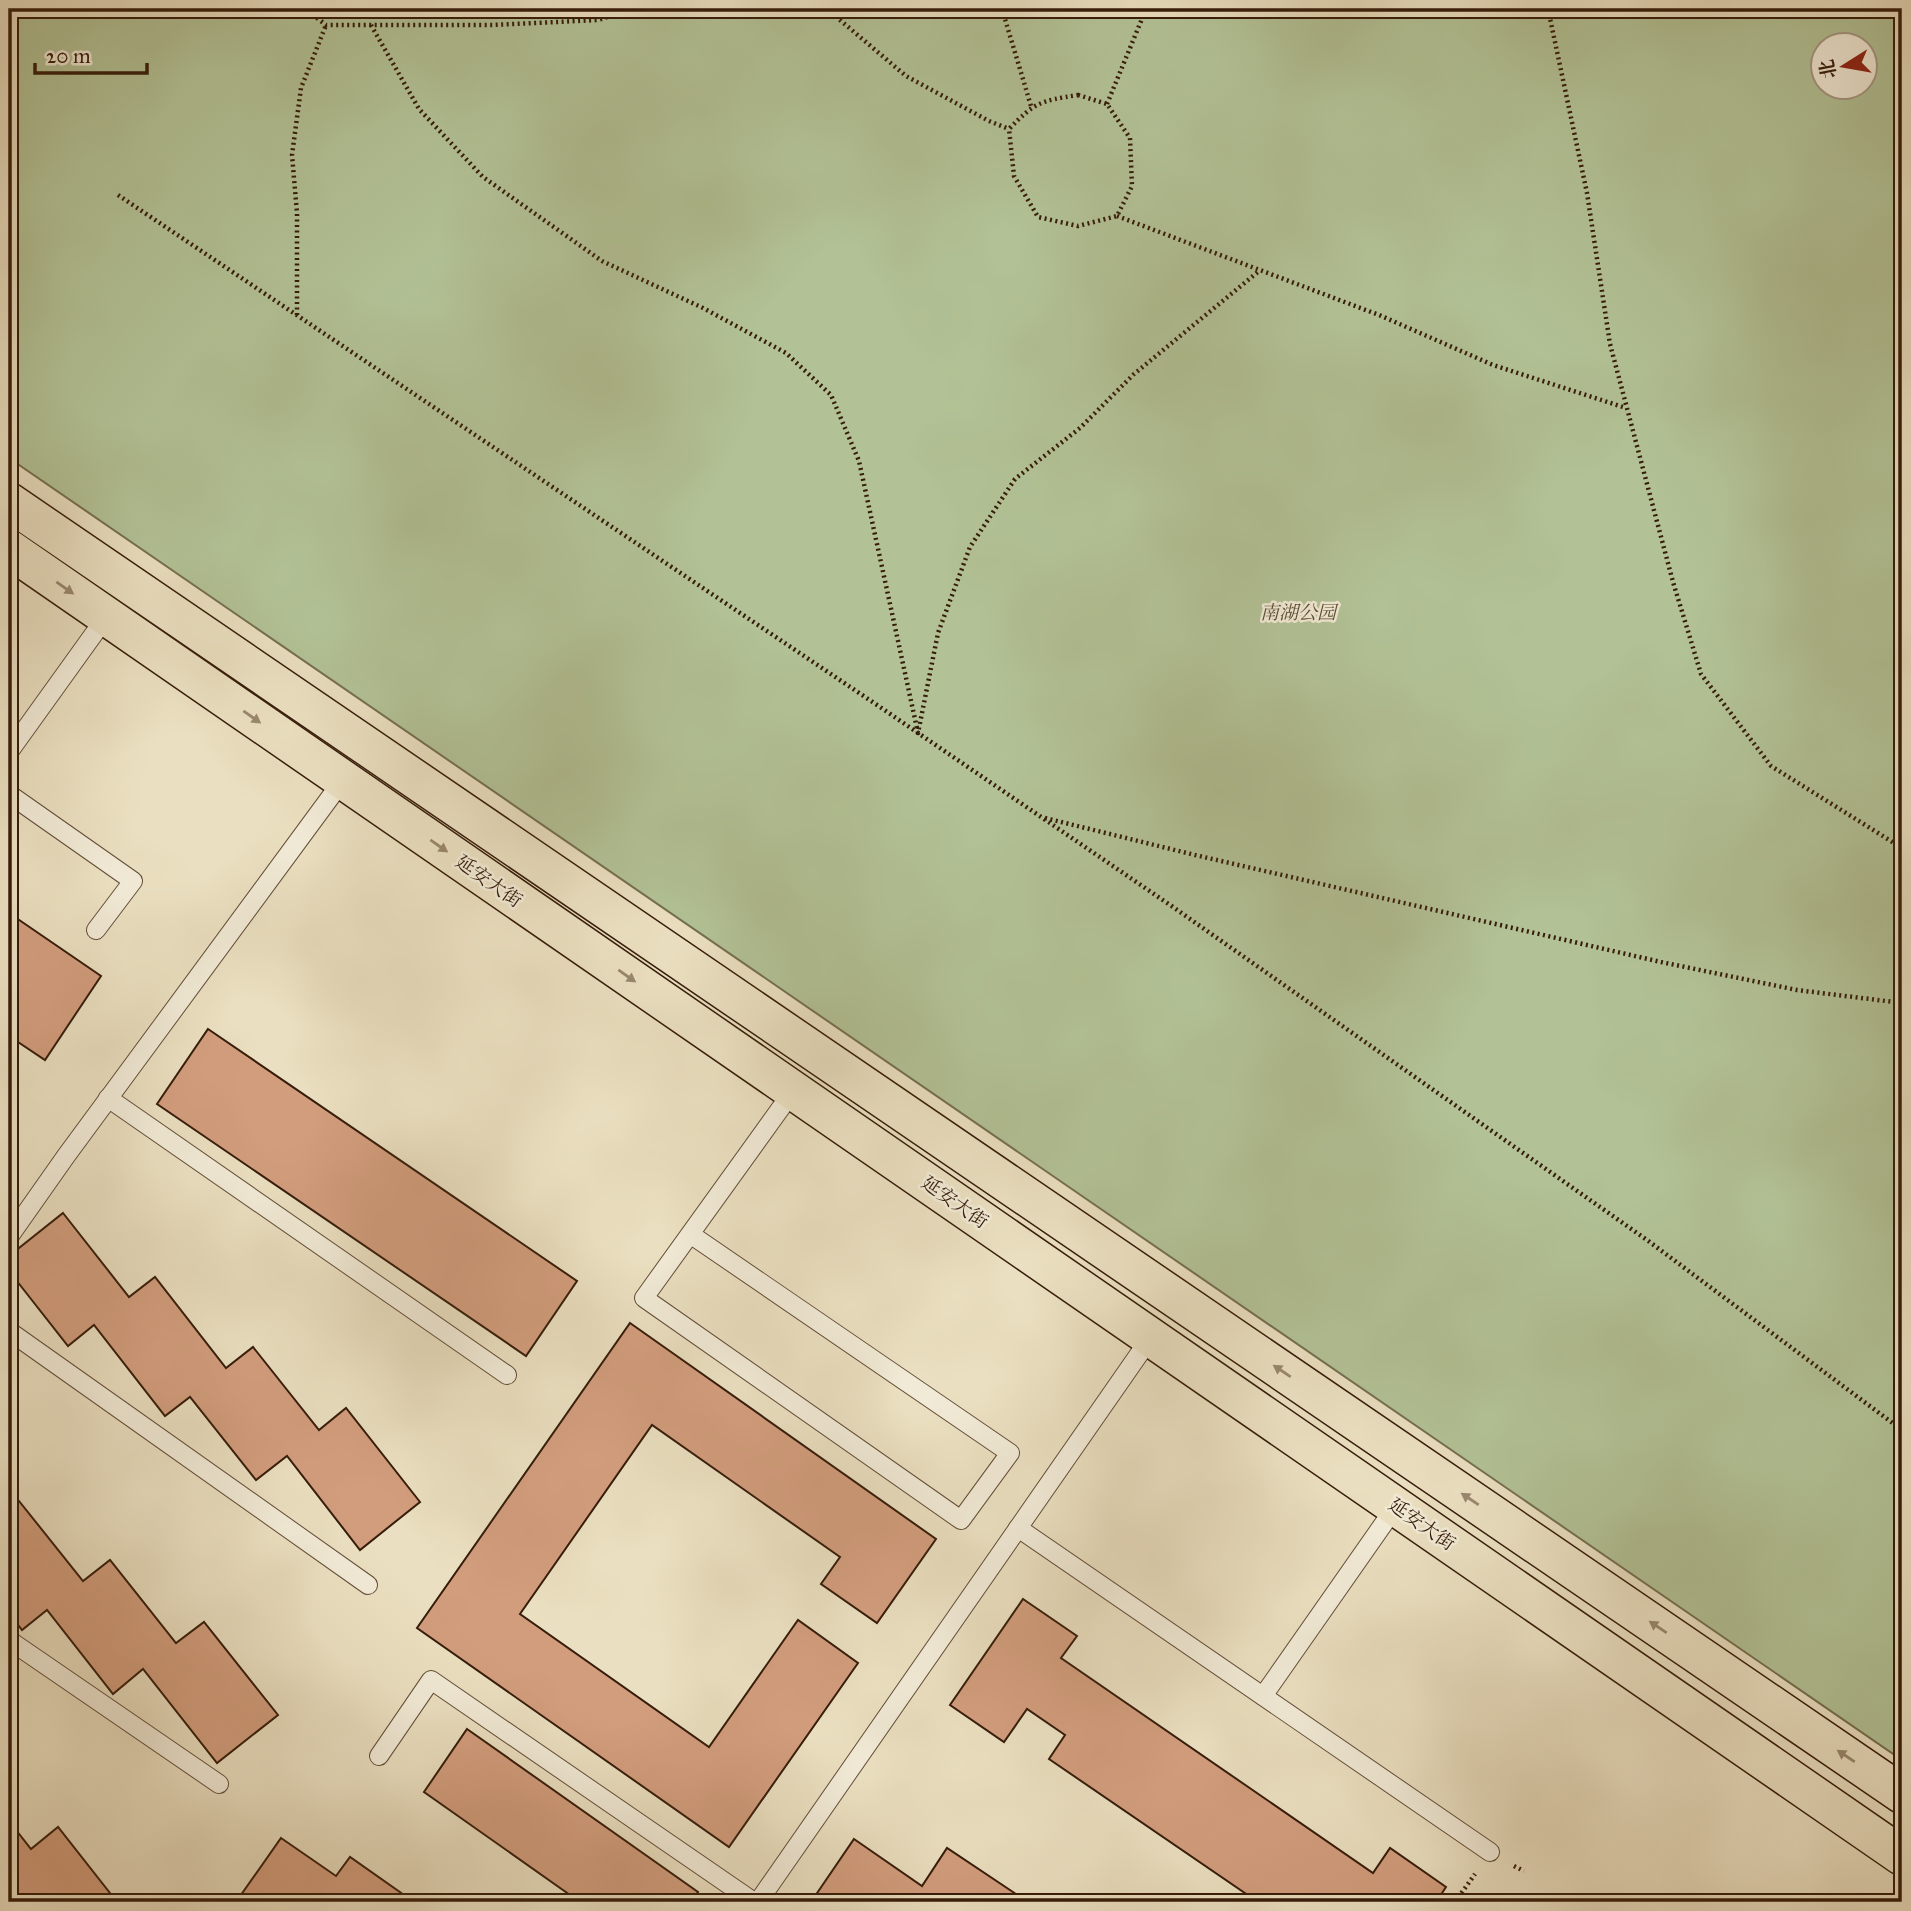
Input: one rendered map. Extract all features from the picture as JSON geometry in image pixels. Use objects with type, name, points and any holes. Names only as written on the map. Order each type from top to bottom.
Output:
[{"type":"main road","points":[[9,502],[1902,1794]]},
{"type":"main road","name":"延安大街","points":[[9,549],[1902,1856]]},
{"type":"lane","points":[[9,752],[106,617]]},
{"type":"lane","points":[[9,1237],[343,780]]},
{"type":"lane","points":[[9,794],[133,881],[96,930]]},
{"type":"lane","points":[[690,1234],[1010,1453],[961,1520],[644,1298],[690,1234],[793,1091]]},
{"type":"lane","points":[[108,1098],[507,1375]]},
{"type":"lane","points":[[9,1331],[368,1585]]},
{"type":"lane","points":[[379,1756],[432,1680],[756,1902],[1151,1337]]},
{"type":"lane","points":[[1263,1696],[1396,1507]]},
{"type":"lane","points":[[1018,1528],[1490,1852]]},
{"type":"lane","points":[[9,1640],[219,1784]]},
{"type":"path","points":[[308,11],[326,25],[371,25],[598,20],[632,9]]},
{"type":"path","points":[[827,9],[906,76],[1009,129]]},
{"type":"path","points":[[1002,9],[1031,106]]},
{"type":"path","points":[[1107,104],[1146,9]]},
{"type":"path","points":[[1548,9],[1587,193],[1610,344],[1701,674],[1771,766],[1902,848]]},
{"type":"path","points":[[297,315],[297,213],[292,155],[300,88],[326,25]]},
{"type":"path","points":[[371,25],[419,109],[483,177],[602,261],[703,308],[786,353],[831,395],[859,461],[918,733]]},
{"type":"path","points":[[1116,216],[1132,186],[1130,138],[1107,104],[1078,95],[1031,106],[1009,129],[1014,176],[1038,217],[1078,226],[1116,216],[1379,316],[1493,365],[1627,408]]},
{"type":"path","points":[[117,195],[1042,818],[1647,1240],[1902,1430]]},
{"type":"path","points":[[918,733],[938,632],[970,547],[1015,479],[1080,428],[1134,374],[1259,271]]},
{"type":"path","points":[[1042,818],[1661,962],[1797,990],[1902,1003]]},
{"type":"green space","name":"南湖公园","points":[[9,9],[1902,9],[1902,1760],[9,458]]},
{"type":"building","points":[[9,913],[101,976],[45,1060],[9,1036]]},
{"type":"building","points":[[208,1029],[577,1281],[526,1356],[157,1104]]},
{"type":"building","points":[[63,1213],[129,1297],[155,1277],[226,1368],[253,1347],[319,1430],[346,1408],[420,1502],[360,1550],[287,1456],[256,1480],[190,1397],[165,1416],[94,1325],[68,1346],[9,1271],[9,1256]]},
{"type":"building","points":[[630,1323],[936,1539],[877,1623],[821,1584],[840,1557],[652,1425],[520,1614],[709,1747],[798,1620],[858,1663],[729,1847],[417,1628]]},
{"type":"building","points":[[11,1491],[83,1581],[110,1560],[176,1643],[204,1622],[278,1715],[217,1763],[143,1669],[113,1694],[47,1610],[22,1630],[9,1613]]},
{"type":"building","points":[[1023,1599],[1077,1636],[1061,1658],[1373,1873],[1390,1848],[1446,1887],[1436,1902],[1307,1902],[1303,1899],[1300,1902],[1258,1902],[1049,1759],[1065,1735],[1027,1709],[1004,1742],[950,1705]]},
{"type":"building","points":[[467,1729],[698,1892],[691,1902],[580,1902],[424,1792]]},
{"type":"building","points":[[9,1821],[31,1849],[58,1827],[117,1902],[19,1902],[9,1889]]},
{"type":"building","points":[[281,1838],[336,1876],[350,1857],[414,1902],[236,1902]]},
{"type":"building","points":[[854,1839],[922,1886],[947,1848],[1028,1902],[811,1902]]}]
